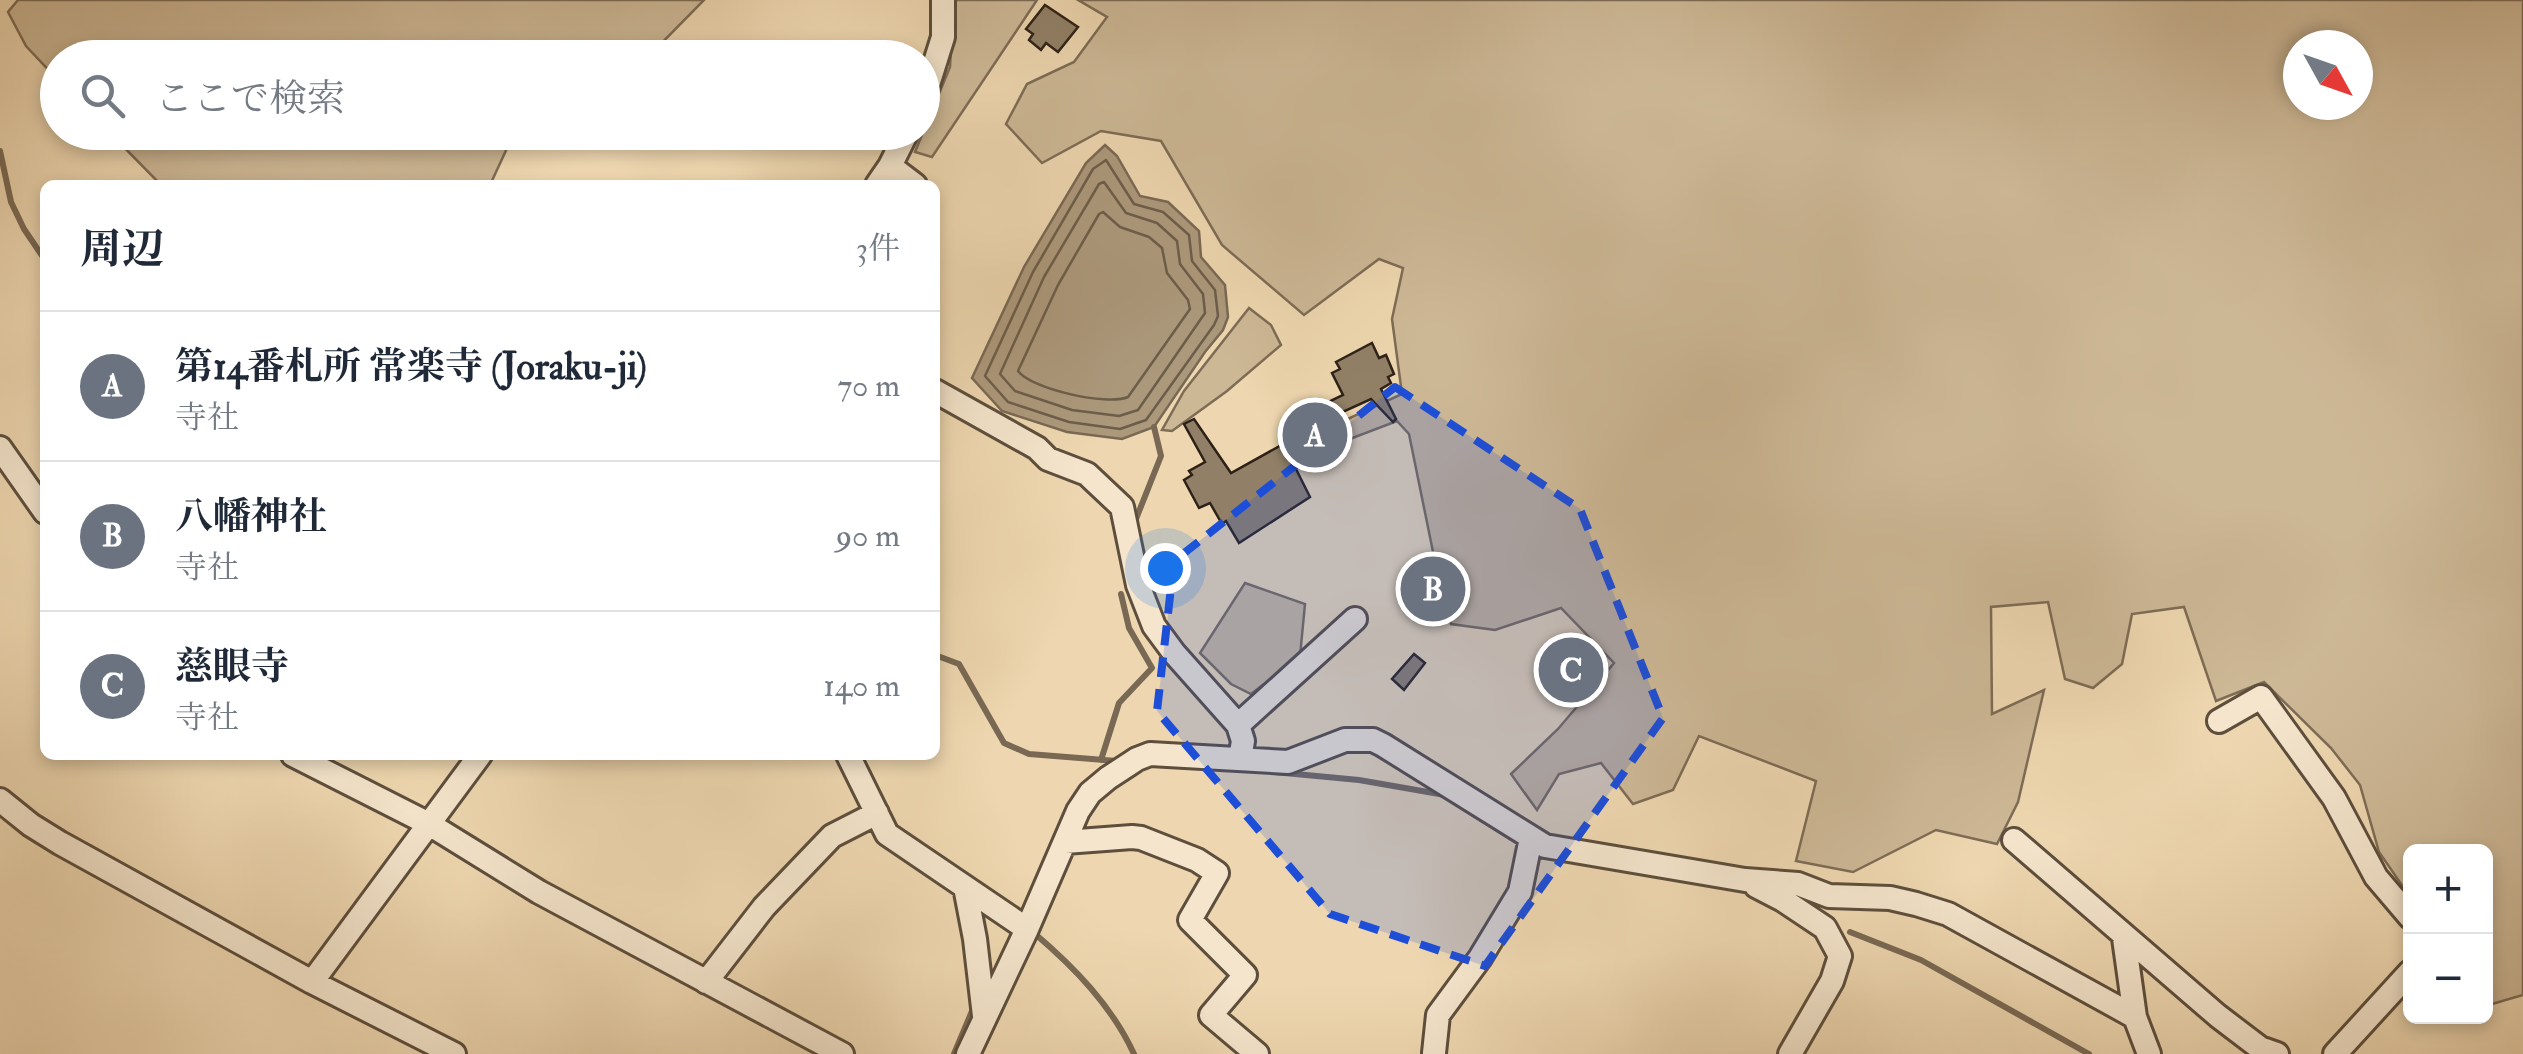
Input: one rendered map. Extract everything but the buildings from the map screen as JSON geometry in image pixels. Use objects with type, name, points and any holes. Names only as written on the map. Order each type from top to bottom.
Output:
[{"type":"street","points":[[940,45],[942,0]]},
{"type":"street","points":[[883,176],[898,150]]},
{"type":"street","points":[[940,394],[1037,448],[1048,460],[1086,474],[1122,507],[1138,586],[1154,626],[1238,725],[1243,741],[1240,759]]},
{"type":"street","points":[[0,448],[40,505]]},
{"type":"street","points":[[1238,725],[1355,619]]},
{"type":"street","points":[[2219,721],[2261,697],[2334,798],[2376,876],[2403,909]]},
{"type":"street","points":[[968,1054],[1078,811],[1090,793],[1130,763],[1150,754],[1288,762],[1345,740],[1373,740],[1545,846],[1744,880],[1798,884],[1829,896],[1890,898],[1948,914],[2135,1017]]},
{"type":"street","points":[[303,760],[428,824],[539,892],[842,1054]]},
{"type":"street","points":[[312,982],[476,760]]},
{"type":"street","points":[[850,760],[887,834],[1027,929]]},
{"type":"street","points":[[0,800],[31,826],[60,843],[312,982],[454,1054]]},
{"type":"street","points":[[706,982],[764,906],[832,836],[877,814]]},
{"type":"street","points":[[1065,842],[1142,838],[1198,860],[1217,873],[1190,920],[1244,976],[1211,1015],[1257,1054]]},
{"type":"street","points":[[1434,1053],[1438,1015],[1480,958],[1520,892],[1531,838]]},
{"type":"street","points":[[2014,840],[2218,1016],[2260,1048],[2277,1054]]},
{"type":"street","points":[[1744,880],[1825,928],[1840,956],[1832,982],[1790,1054]]},
{"type":"street","points":[[964,886],[984,1017]]},
{"type":"street","points":[[2124,938],[2135,1017],[2149,1054]]},
{"type":"street","points":[[2335,1054],[2403,980]]},
{"type":"highlighted area","points":[[1395,387],[1580,509],[1663,718],[1485,966],[1330,914],[1157,711],[1174,561]]},
{"type":"shaded area","points":[[18,0],[704,0],[665,40],[40,40],[40,61],[26,46],[8,12]]},
{"type":"shaded area","points":[[954,0],[1037,0],[940,145],[940,91],[950,67]]},
{"type":"shaded area","points":[[1078,0],[2523,0],[2523,995],[2493,1004],[2493,844],[2403,844],[2403,887],[2379,852],[2360,785],[2331,748],[2264,682],[2216,701],[2184,607],[2132,614],[2122,664],[2093,688],[2065,679],[2048,602],[1991,607],[1992,714],[2044,690],[2018,802],[1997,844],[1936,830],[1853,872],[1796,861],[1816,781],[1699,736],[1673,790],[1633,804],[1601,763],[1559,774],[1537,810],[1511,774],[1558,729],[1614,663],[1561,608],[1495,630],[1451,624],[1409,434],[1397,421],[1350,439],[1341,422],[1402,394],[1392,319],[1403,268],[1379,259],[1304,315],[1222,245],[1161,141],[1101,131],[1042,163],[1006,124],[1027,84],[1074,62],[1107,17]]},
{"type":"shaded area","points":[[127,150],[506,150],[492,180],[156,180]]},
{"type":"shaded area","points":[[916,150],[937,150],[932,157]]},
{"type":"shaded area","points":[[1249,308],[1271,325],[1281,345],[1172,431],[1162,430],[1184,391]]},
{"type":"shaded area","points":[[1245,583],[1305,604],[1300,656],[1251,694],[1231,684],[1200,653]]},
{"type":"water","points":[[1105,145],[1117,156],[1140,196],[1168,202],[1199,231],[1201,257],[1225,285],[1228,317],[1223,330],[1154,427],[1122,439],[1067,432],[1002,411],[972,378],[1024,267],[1086,163]]},
{"type":"waterway","points":[[0,151],[11,202],[40,253]]},
{"type":"waterway","points":[[1136,519],[1161,456],[1154,427]]},
{"type":"waterway","points":[[1101,760],[1119,703],[1152,668],[1129,628],[1121,594]]},
{"type":"waterway","points":[[940,657],[959,664],[1004,743],[1029,754],[1117,761]]},
{"type":"waterway","points":[[1274,772],[1359,780],[1445,795]]},
{"type":"waterway","points":[[1850,932],[1921,960],[2089,1054]]},
{"type":"waterway","points":[[1034,933],[1091,988],[1134,1054]]},
{"type":"waterway","points":[[954,1054],[975,1004]]},
{"type":"place","name":"第14番札所 常楽寺 (Joraku-ji)","points":[[1315,435]]},
{"type":"place","name":"八幡神社","points":[[1433,589]]},
{"type":"place","name":"慈眼寺","points":[[1571,670]]}]
